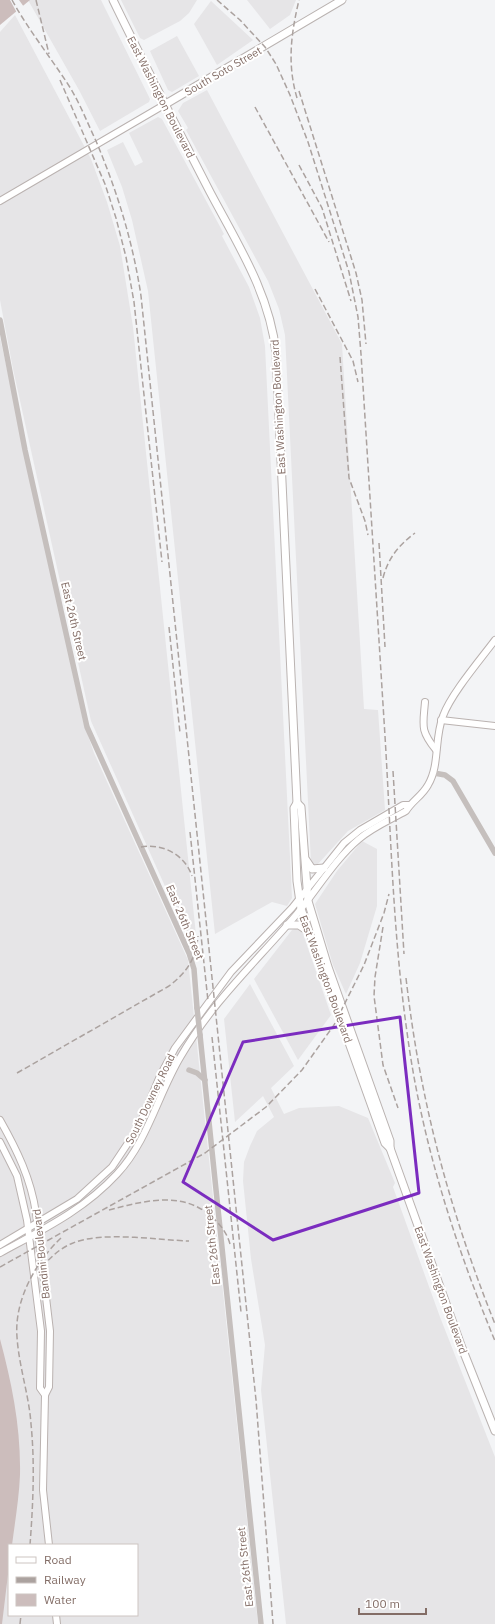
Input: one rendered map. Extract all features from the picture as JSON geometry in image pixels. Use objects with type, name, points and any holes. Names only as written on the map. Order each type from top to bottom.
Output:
[{"type":"main road","name":"East Washington Boulevard","points":[[113,0],[164,105],[260,290],[273,329],[276,353],[297,803],[294,808],[299,899],[308,931],[385,1143],[390,1148]]},
{"type":"main road","name":"South Soto Street","points":[[0,201],[342,0]]},
{"type":"main road","points":[[434,773],[441,720],[446,708],[495,640]]},
{"type":"main road","points":[[425,702],[423,720],[425,736],[436,750]]},
{"type":"main road","points":[[441,720],[495,726]]},
{"type":"main road","name":"South Downey Road","points":[[0,1254],[90,1200],[121,1169],[137,1147],[167,1082],[190,1040],[231,985],[308,901],[341,858],[358,839],[406,811],[409,805],[423,793],[434,773]]},
{"type":"main road","name":"East Washington Boulevard","points":[[297,803],[301,807],[308,901],[328,967],[390,1141],[390,1148],[462,1348],[495,1431]]},
{"type":"main road","name":"South Downey Road","points":[[0,1245],[77,1199],[117,1161],[138,1128],[167,1062],[191,1025],[231,972],[307,890],[344,843],[355,834],[403,805],[409,805]]},
{"type":"main road","points":[[304,854],[308,865],[312,869],[324,868]]},
{"type":"main road","points":[[287,925],[299,925],[308,931]]},
{"type":"main road","name":"Bandini Boulevard","points":[[0,1120],[20,1156],[33,1193],[50,1331],[49,1387],[44,1395]]},
{"type":"main road","name":"Bandini Boulevard","points":[[0,1142],[20,1186],[28,1228],[41,1331],[40,1388],[44,1395],[43,1490],[49,1544]]},
{"type":"main road","points":[[13,1246],[21,1245],[31,1250]]},
{"type":"street","name":"East 26th Street","points":[[0,320],[25,450],[87,727],[189,953],[194,969],[261,1624]]},
{"type":"street","points":[[434,773],[444,775],[453,781],[495,853]]},
{"type":"street","points":[[188,1070],[197,1073],[206,1080]]},
{"type":"highlighted area","points":[[400,1017],[419,1193],[273,1240],[183,1182],[243,1042]]},
{"type":"shaded area","points":[[28,0],[101,0],[150,99],[149,102],[100,131],[79,90]]},
{"type":"shaded area","points":[[121,0],[197,0],[189,13],[180,21],[144,40],[140,38]]},
{"type":"shaded area","points":[[247,0],[296,0],[290,15],[270,29]]},
{"type":"shaded area","points":[[211,1],[253,40],[217,65],[194,24]]},
{"type":"shaded area","points":[[15,15],[91,159],[107,202],[120,246],[133,327],[196,935],[194,951],[91,721],[13,369],[0,300],[0,32]]},
{"type":"shaded area","points":[[177,36],[199,76],[172,92],[168,90],[150,51]]},
{"type":"shaded area","points":[[207,90],[342,344],[364,709],[378,710],[385,810],[348,831],[317,865],[311,863],[285,335],[279,309],[268,281],[186,130],[188,128],[178,111],[183,103]]},
{"type":"shaded area","points":[[158,117],[162,119],[224,234],[222,236],[249,287],[260,318],[265,346],[292,898],[287,906],[272,902],[215,934],[148,291],[132,220],[122,187],[107,150],[123,142],[135,166],[143,162],[129,133]]},
{"type":"shaded area","points":[[0,337],[83,721],[94,753],[188,960],[258,1624],[0,1624]]},
{"type":"shaded area","points":[[362,841],[377,849],[377,906],[360,963],[346,994],[333,965],[315,904],[337,871]]},
{"type":"shaded area","points":[[297,928],[302,931],[331,1015],[298,1060],[254,979],[292,930]]},
{"type":"shaded area","points":[[250,984],[294,1066],[271,1088],[284,1114],[299,1108],[339,1106],[368,1118],[395,1183],[393,1187],[440,1317],[495,1457],[495,1624],[286,1624],[261,1390],[265,1345],[251,1259],[243,1181],[244,1162],[257,1131],[274,1117],[263,1096],[235,1122],[224,1019]]},
{"type":"water","points":[[0,0],[30,0],[0,25]]},
{"type":"water","points":[[0,1339],[15,1406],[19,1440],[20,1475],[12,1544],[8,1544],[8,1574],[2,1624],[0,1624]]},
{"type":"pier","points":[[10,0],[19,0],[24,7],[17,13]]},
{"type":"railway","points":[[12,0],[71,89],[81,108],[111,179],[129,236],[138,276],[256,1400],[273,1624]]},
{"type":"railway","points":[[36,0],[49,54]]},
{"type":"railway","points":[[217,0],[240,20],[265,47],[276,64],[308,142],[349,272],[358,317],[361,354],[395,921],[407,1032],[421,1112],[441,1190],[466,1266],[495,1341]]},
{"type":"railway","points":[[297,98],[292,73],[291,49],[299,0]]},
{"type":"railway","points":[[60,80],[105,184],[126,257],[134,302],[162,562]]},
{"type":"railway","points":[[299,91],[356,273],[362,300],[366,344]]},
{"type":"railway","points":[[255,107],[329,242]]},
{"type":"railway","points":[[299,165],[322,208],[351,301]]},
{"type":"railway","points":[[315,289],[353,361],[358,382]]},
{"type":"railway","points":[[340,357],[349,478],[365,521],[368,535]]},
{"type":"railway","points":[[383,578],[388,564],[395,552],[415,533]]},
{"type":"railway","points":[[379,543],[385,647]]},
{"type":"railway","points":[[169,627],[180,733]]},
{"type":"railway","points":[[393,771],[404,954]]},
{"type":"railway","points":[[190,832],[208,1001]]},
{"type":"railway","points":[[141,847],[157,847],[172,852],[184,862],[192,876]]},
{"type":"railway","points":[[0,1267],[205,1153],[266,1107],[302,1070],[334,1025],[364,965],[384,913],[389,894]]},
{"type":"railway","points":[[383,927],[375,977],[374,996],[383,1065],[398,1108]]},
{"type":"railway","points":[[17,1073],[169,986],[181,976],[190,964],[195,952],[198,936]]},
{"type":"railway","points":[[406,978],[419,1068],[438,1154],[464,1239],[495,1324]]},
{"type":"railway","points":[[212,1037],[241,1312]]},
{"type":"railway","points":[[109,1210],[149,1201],[162,1200],[188,1203],[212,1217],[225,1232],[230,1244]]},
{"type":"railway","points":[[30,1544],[33,1454],[30,1413],[18,1348],[17,1323],[23,1295],[29,1282],[44,1257],[63,1236]]},
{"type":"railway","points":[[42,1267],[52,1256],[64,1247],[85,1239],[99,1237],[130,1237],[189,1241]]},
{"type":"railway","points":[[20,1624],[21,1616]]}]
